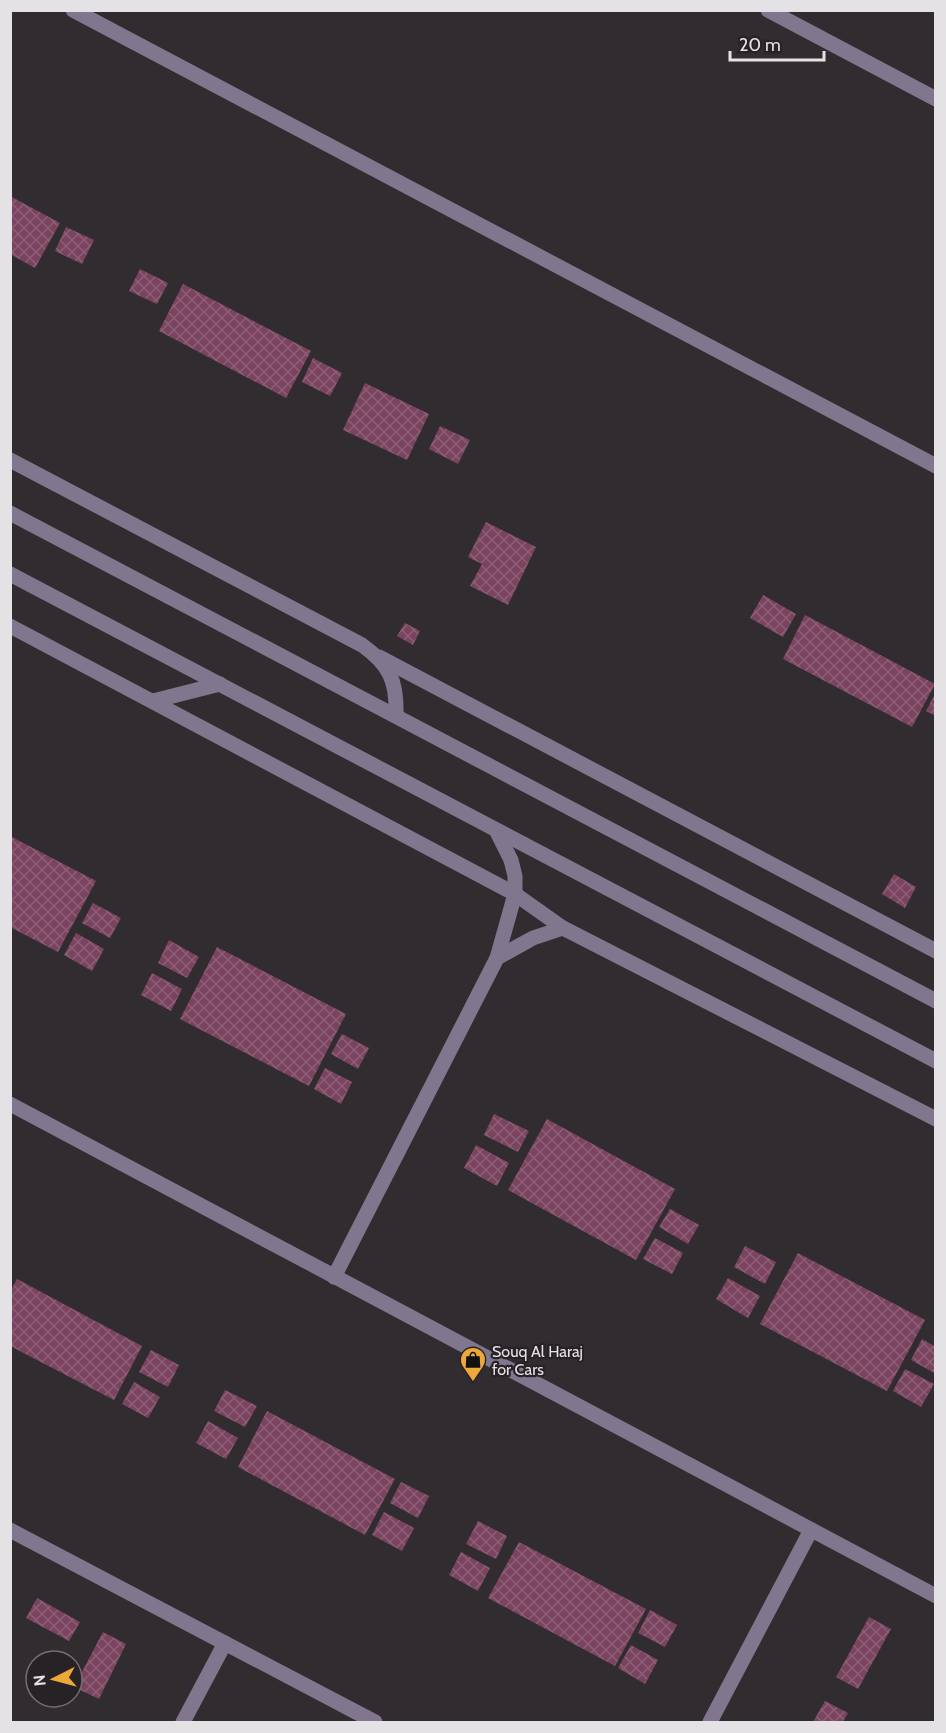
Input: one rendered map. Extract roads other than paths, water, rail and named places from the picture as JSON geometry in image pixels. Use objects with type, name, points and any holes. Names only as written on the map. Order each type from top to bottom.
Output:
[{"type":"street","points":[[73,10],[936,466]]},
{"type":"street","points":[[768,10],[936,99]]},
{"type":"street","points":[[10,460],[936,951]]},
{"type":"street","points":[[10,513],[936,1001]]},
{"type":"street","points":[[10,574],[936,1061]]},
{"type":"street","points":[[10,626],[515,894],[562,928],[936,1119]]},
{"type":"street","points":[[379,657],[391,674],[396,695],[396,716]]},
{"type":"street","points":[[153,701],[220,684]]},
{"type":"street","points":[[333,1276],[497,958],[515,894],[511,860],[496,830]]},
{"type":"street","points":[[497,958],[533,938],[562,928]]},
{"type":"street","points":[[10,1104],[936,1596]]},
{"type":"street","points":[[10,1530],[375,1722]]},
{"type":"street","points":[[710,1722],[811,1530]]},
{"type":"street","points":[[183,1722],[225,1643]]},
{"type":"place","name":"Souq Al Haraj for Cars","points":[[473,1383]]}]
